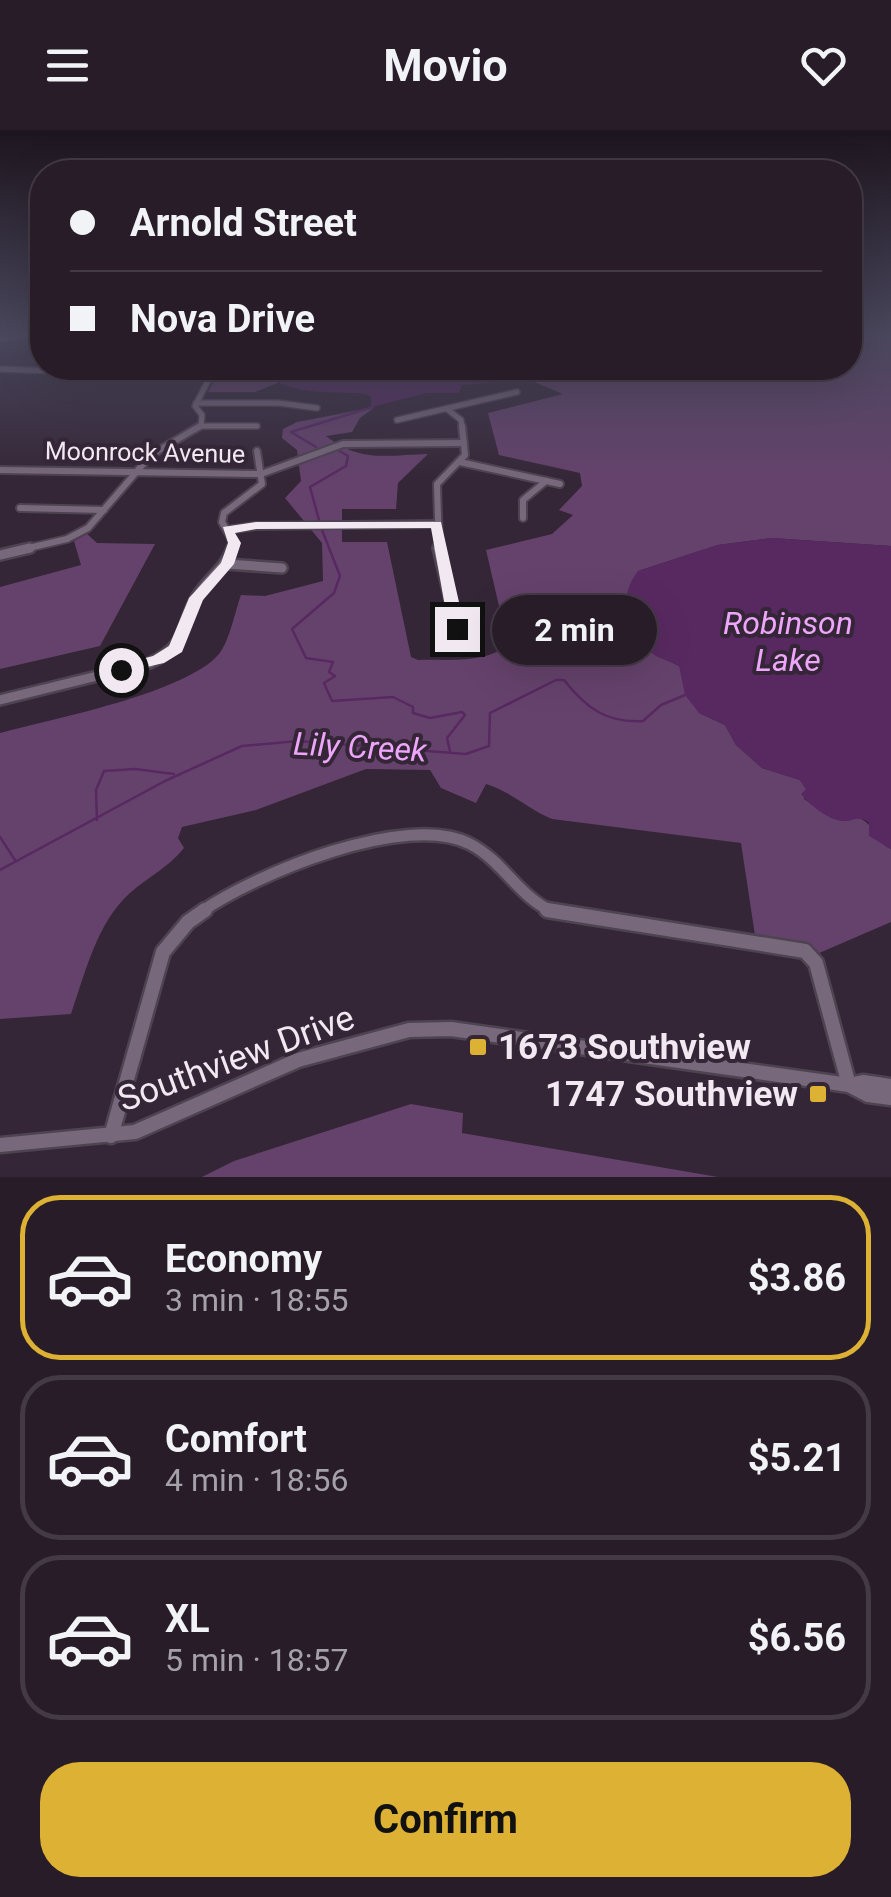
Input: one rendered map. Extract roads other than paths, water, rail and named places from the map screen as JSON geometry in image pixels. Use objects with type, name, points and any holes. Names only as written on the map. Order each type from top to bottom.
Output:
[{"type":"street","points":[[196,404],[207,383]]},
{"type":"street","points":[[397,420],[517,392]]},
{"type":"street","points":[[196,404],[317,408]]},
{"type":"street","points":[[196,404],[202,415],[201,426]]},
{"type":"street","points":[[447,409],[461,420],[464,443],[460,462],[437,484],[436,524],[457,629]]},
{"type":"street","points":[[0,555],[67,539],[88,528],[162,448],[201,426],[258,426]]},
{"type":"street","name":"Moonrock Avenue","points":[[0,470],[262,474],[338,445],[464,443]]},
{"type":"street","points":[[0,700],[150,663],[169,654],[182,640],[199,594],[227,564],[234,543],[222,522],[224,513],[262,484],[257,450]]},
{"type":"street","points":[[460,462],[560,484]]},
{"type":"street","points":[[524,518],[520,512],[523,500],[546,481]]},
{"type":"street","points":[[20,508],[104,510]]},
{"type":"street","points":[[228,530],[256,526],[436,524]]},
{"type":"street","points":[[227,564],[282,568]]},
{"type":"street","points":[[111,1136],[162,955],[180,929],[228,895],[300,861],[331,850],[428,836],[449,836],[474,846],[533,904],[554,913],[788,946],[806,952],[818,971],[849,1085]]},
{"type":"street","name":"Southview Drive","points":[[0,1145],[111,1136],[150,1126],[298,1060],[420,1029],[451,1029],[849,1085],[868,1095],[891,1098]]},
{"type":"street","name":"Southview Drive","points":[[849,1085],[863,1082],[891,1086]]},
{"type":"water","points":[[279,383],[486,383],[462,385],[459,393],[427,393],[371,407],[371,397],[365,394]]},
{"type":"water","name":"Robinson Lake","points":[[772,538],[891,546],[891,849],[869,836],[869,822],[841,821],[828,816],[801,794],[806,789],[800,780],[762,768],[736,745],[725,725],[699,713],[685,695],[679,666],[649,651],[629,623],[626,602],[638,571],[717,545]]},
{"type":"waterway","points":[[316,447],[291,432],[373,407]]},
{"type":"waterway","points":[[319,520],[310,487],[346,466],[348,456],[338,450]]},
{"type":"waterway","points":[[322,530],[340,576],[334,593],[292,629],[306,658],[333,662],[329,672],[335,676],[324,683],[332,701],[393,697],[413,707],[413,713],[430,718],[462,712],[465,715],[447,738],[450,751]]},
{"type":"waterway","name":"Lily Creek","points":[[97,818],[242,746],[298,741],[466,754],[489,746],[490,713],[556,680],[564,680],[598,712],[630,721],[643,721],[661,705],[685,695]]},
{"type":"waterway","points":[[97,818],[96,790],[104,771],[135,769],[174,774]]},
{"type":"waterway","name":"Lily Creek","points":[[0,870],[97,818]]},
{"type":"waterway","points":[[0,837],[15,860]]},
{"type":"place","name":"1673 Southview","points":[[478,1047]]},
{"type":"place","name":"1747 Southview","points":[[818,1094]]}]
